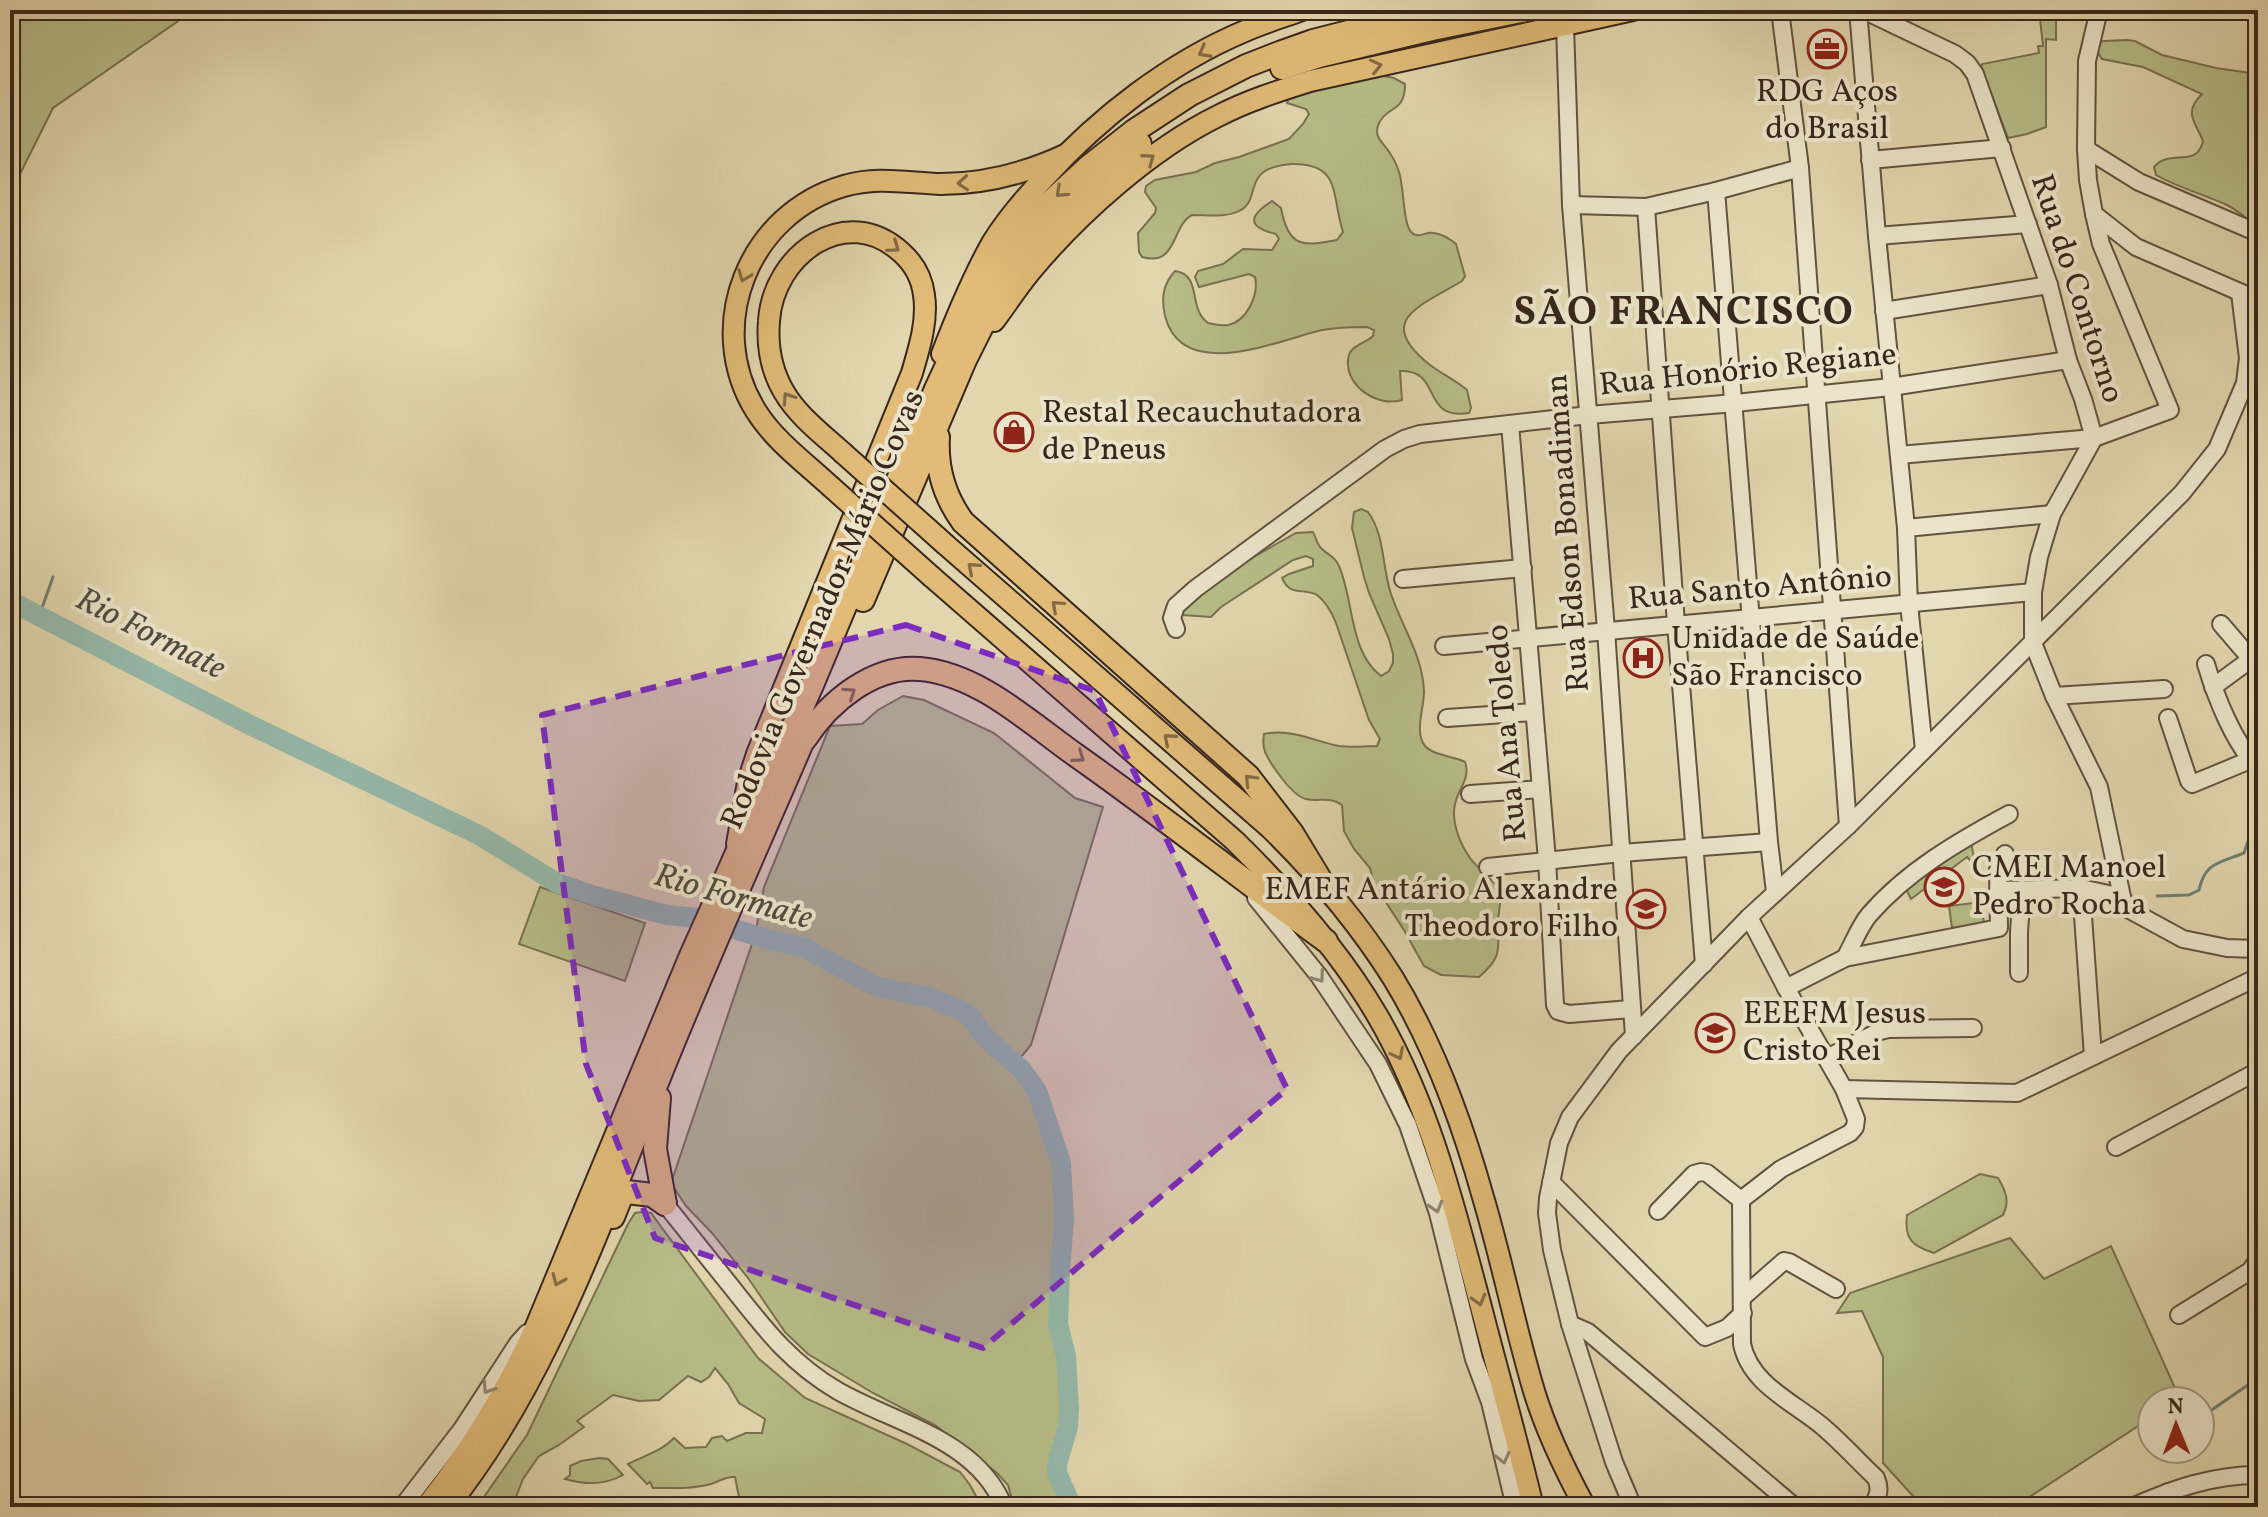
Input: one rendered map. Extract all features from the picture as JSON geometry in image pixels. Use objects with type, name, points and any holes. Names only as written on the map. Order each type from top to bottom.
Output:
[{"type":"highway","name":"Rodovia Governador Mário Covas","points":[[732,884],[735,856],[812,685],[936,389],[977,301],[1009,249],[1047,205],[1134,131],[1189,95],[1246,66],[1313,41],[1431,17],[1522,10]]},
{"type":"highway","name":"Rodovia Governador Mário Covas","points":[[427,1507],[488,1419],[516,1372],[732,884],[799,750],[965,360],[990,310],[1024,257],[1102,177],[1143,142],[1191,110],[1261,76],[1431,17]]},
{"type":"highway","points":[[944,412],[938,438],[938,464],[949,500],[963,522],[1248,776],[1292,833],[1326,889]]},
{"type":"highway","points":[[799,750],[816,723],[839,700],[865,683],[891,672],[905,669],[946,674],[971,683],[1213,854],[1326,941]]},
{"type":"highway","name":"Rodovia Governador Mário Covas","points":[[446,1507],[503,1425],[567,1304],[662,1068],[697,963]]},
{"type":"highway","points":[[662,1068],[655,1144],[665,1204]]},
{"type":"highway","points":[[530,1378],[578,1297],[621,1197],[627,1192],[638,1192],[652,1195],[665,1204]]},
{"type":"main road","points":[[936,389],[940,359],[966,293],[993,241],[1065,155],[1117,110],[1179,66],[1244,32],[1302,10]]},
{"type":"main road","points":[[1442,51],[1460,37],[1467,10]]},
{"type":"main road","points":[[1481,10],[1497,29],[1508,34],[1520,34]]},
{"type":"main road","points":[[965,360],[1031,271],[1066,233],[1145,161],[1191,130],[1258,98],[1310,81],[1633,10]]},
{"type":"main road","points":[[1065,155],[1027,171],[986,181],[943,184],[880,180],[847,185],[803,204],[777,225],[761,244],[742,280],[735,311],[734,341],[739,371],[750,399],[766,425],[932,577],[1235,841],[1346,967],[1377,1014],[1403,1063],[1430,1127],[1451,1193],[1533,1507]]},
{"type":"main road","points":[[735,856],[751,770],[912,373],[922,335],[925,296],[914,267],[892,245],[873,236],[842,233],[822,239],[803,251],[786,269],[774,291],[768,330],[771,356],[784,393],[799,412],[843,453],[946,545],[1262,820],[1294,851],[1372,947],[1394,980],[1445,1085],[1484,1197],[1534,1391],[1553,1442],[1585,1507]]},
{"type":"street","points":[[1780,10],[1800,168],[1848,826]]},
{"type":"street","points":[[1860,10],[1870,160],[1924,750]]},
{"type":"street","name":"Rua do Contorno","points":[[1860,10],[1955,54],[1975,74],[2049,285],[2068,360],[2094,438],[2052,514],[2039,557],[2033,592],[2033,643]]},
{"type":"street","points":[[1899,455],[2094,438],[2170,410],[2101,244],[2094,214],[2086,149],[2087,61],[2099,10]]},
{"type":"street","name":"Rua Edson Bonadiman","points":[[1565,26],[1571,205],[1606,630],[1634,1036]]},
{"type":"street","points":[[1870,160],[2002,148]]},
{"type":"street","points":[[2086,149],[2139,182],[2258,233]]},
{"type":"street","points":[[1571,205],[1646,207],[1800,168]]},
{"type":"street","points":[[1716,191],[1775,892]]},
{"type":"street","points":[[1646,207],[1704,964]]},
{"type":"street","points":[[2094,214],[2136,247],[2258,300]]},
{"type":"street","points":[[1877,236],[2028,224]]},
{"type":"street","name":"Rua Honório Regiane","points":[[1884,311],[2049,285]]},
{"type":"street","points":[[1633,1507],[1614,1462],[1570,1324],[1552,1250],[1547,1213],[1551,1182],[1559,1143],[1570,1117],[1594,1082],[1634,1036],[1749,917],[1848,826],[2182,493],[2217,449],[2245,383],[2248,358],[2240,293]]},
{"type":"street","points":[[2248,358],[2258,373]]},
{"type":"street","name":"Rua Honório Regiane","points":[[1176,629],[1172,618],[1176,606],[1222,569],[1385,449],[1420,434],[1891,387],[2068,360]]},
{"type":"street","name":"Rua Ana Toledo","points":[[1510,424],[1547,860],[1555,1005],[1558,1011],[1569,1014],[1631,1009]]},
{"type":"street","points":[[1906,528],[2052,514]]},
{"type":"street","points":[[1403,579],[1523,568]]},
{"type":"street","name":"Rua Santo Antônio","points":[[1444,646],[2033,592]]},
{"type":"street","points":[[2213,687],[2255,656],[2221,624]]},
{"type":"street","points":[[2033,643],[2054,696],[2099,787],[2126,908],[2183,939],[2227,948],[2258,949]]},
{"type":"street","points":[[2168,718],[2192,784],[2254,764],[2213,687],[2206,664]]},
{"type":"street","points":[[2054,696],[2164,689]]},
{"type":"street","points":[[1447,718],[1534,712]]},
{"type":"street","points":[[1470,794],[1541,789]]},
{"type":"street","points":[[1845,958],[1867,917],[1902,882],[1958,842],[2009,814]]},
{"type":"street","points":[[1488,867],[1769,842]]},
{"type":"street","points":[[1213,854],[1267,909],[1319,976],[1378,1064],[1408,1125],[1438,1213],[1474,1359],[1490,1402],[1515,1507]]},
{"type":"street","points":[[1999,928],[1998,870],[2005,854]]},
{"type":"street","points":[[1998,890],[2081,888],[2122,897]]},
{"type":"street","points":[[2081,888],[2093,1056]]},
{"type":"street","points":[[2019,973],[2022,889]]},
{"type":"street","points":[[1741,1200],[1781,1169],[1850,1133],[1856,1119],[1844,1089],[1749,917]]},
{"type":"street","points":[[1786,988],[1845,958],[1999,928],[2019,932]]},
{"type":"street","points":[[1844,1089],[2017,1093],[2258,977]]},
{"type":"street","points":[[1827,1058],[1889,1029],[1973,1028]]},
{"type":"street","points":[[2116,1147],[2258,1071]]},
{"type":"street","points":[[1658,1211],[1694,1174],[1701,1172],[1707,1173],[1741,1200]]},
{"type":"street","points":[[1551,1182],[1705,1337],[1727,1328],[1743,1305],[1784,1261],[1836,1289]]},
{"type":"street","points":[[1741,1200],[1742,1344],[1745,1356],[1751,1368],[1770,1387],[1824,1427],[1876,1478],[1880,1487],[1872,1507]]},
{"type":"street","points":[[665,1204],[773,1339],[808,1372],[963,1454],[990,1481],[1004,1507]]},
{"type":"street","points":[[2179,1315],[2250,1271],[2258,1260]]},
{"type":"street","points":[[1570,1324],[1588,1332],[1795,1507]]},
{"type":"street","points":[[402,1507],[462,1429],[518,1343],[526,1333],[536,1329]]},
{"type":"street","points":[[2132,1507],[2162,1500],[2204,1480],[2258,1475]]},
{"type":"highlighted area","points":[[906,625],[1095,691],[1287,1089],[983,1348],[655,1238],[586,1064],[542,715]]},
{"type":"green space","points":[[18,10],[194,10],[53,108],[19,176],[10,215],[10,13]]},
{"type":"green space","points":[[2039,10],[2056,10],[2056,40],[2046,39],[2046,127],[2008,138],[1981,67],[1982,64],[2039,53],[2038,46],[2043,46]]},
{"type":"green space","points":[[2127,40],[2162,55],[2258,74],[2258,227],[2227,205],[2156,175],[2154,167],[2160,162],[2189,157],[2200,149],[2203,141],[2192,112],[2202,94],[2143,67],[2102,59],[2093,45],[2103,41]]},
{"type":"green space","points":[[1373,74],[1394,78],[1405,84],[1402,100],[1383,117],[1377,133],[1399,172],[1408,227],[1416,235],[1437,234],[1456,244],[1465,276],[1409,316],[1404,325],[1405,336],[1413,349],[1430,365],[1467,390],[1471,408],[1469,413],[1444,410],[1422,378],[1413,373],[1400,371],[1402,400],[1382,400],[1363,391],[1350,375],[1348,366],[1350,352],[1373,336],[1374,330],[1367,327],[1324,330],[1232,352],[1210,353],[1190,348],[1175,336],[1165,316],[1163,303],[1166,286],[1175,271],[1189,279],[1198,309],[1208,323],[1228,325],[1246,313],[1255,292],[1255,277],[1249,274],[1199,287],[1195,277],[1198,271],[1223,264],[1243,249],[1272,250],[1279,239],[1276,234],[1260,228],[1254,221],[1258,212],[1272,201],[1281,208],[1288,230],[1298,241],[1314,243],[1337,240],[1343,232],[1335,194],[1327,175],[1319,169],[1291,164],[1268,169],[1258,178],[1248,204],[1241,210],[1224,215],[1192,215],[1185,220],[1173,244],[1162,256],[1154,259],[1142,257],[1139,252],[1138,233],[1156,208],[1145,192],[1146,186],[1155,180],[1196,172],[1289,139],[1309,114],[1306,109],[1287,103],[1289,97]]},
{"type":"green space","points":[[1361,509],[1368,512],[1378,531],[1391,594],[1420,666],[1424,692],[1420,727],[1422,741],[1434,752],[1465,762],[1465,778],[1454,811],[1457,832],[1470,858],[1501,891],[1497,954],[1479,977],[1441,975],[1424,966],[1374,884],[1370,868],[1344,831],[1342,805],[1300,797],[1282,779],[1265,752],[1264,734],[1292,734],[1344,747],[1377,746],[1380,739],[1369,720],[1328,608],[1317,595],[1293,590],[1282,578],[1313,566],[1313,559],[1306,556],[1293,560],[1221,607],[1211,617],[1182,615],[1179,608],[1234,568],[1296,533],[1313,532],[1320,547],[1339,566],[1358,640],[1371,666],[1381,676],[1389,671],[1393,654],[1369,593],[1352,528],[1354,512]]},
{"type":"green space","points":[[903,696],[924,700],[994,733],[1075,798],[1103,807],[1031,1045],[1016,1063],[1037,1091],[1063,1172],[1064,1219],[1058,1324],[1066,1356],[1068,1427],[1057,1473],[1072,1507],[1014,1507],[1008,1485],[997,1473],[935,1425],[808,1354],[785,1332],[748,1278],[686,1206],[671,1183],[755,935],[764,887],[830,726],[862,724],[878,710]]},
{"type":"green space","points":[[1971,841],[1975,865],[1967,857],[1911,899],[1906,889]]},
{"type":"green space","points":[[540,887],[645,923],[625,981],[519,944]]},
{"type":"green space","points":[[1981,902],[1984,923],[1952,928],[1949,906]]},
{"type":"green space","points":[[1980,1174],[1998,1178],[2001,1183],[2007,1201],[2003,1215],[1934,1253],[1915,1244],[1908,1236],[1907,1215]]},
{"type":"green space","points":[[635,1213],[651,1213],[758,1358],[805,1398],[907,1444],[960,1472],[982,1507],[741,1507],[735,1477],[697,1487],[653,1488],[628,1464],[658,1450],[674,1438],[685,1448],[706,1447],[712,1438],[722,1436],[727,1441],[746,1433],[762,1433],[765,1419],[739,1403],[715,1368],[701,1382],[688,1376],[659,1400],[639,1401],[613,1395],[577,1421],[584,1427],[539,1456],[523,1479],[516,1497],[537,1507],[477,1507],[527,1435],[628,1224]]},
{"type":"green space","points":[[2010,1238],[2044,1279],[2111,1246],[2174,1385],[2136,1385],[2136,1427],[2014,1507],[1923,1507],[1883,1463],[1883,1357],[1862,1311],[1837,1313],[1850,1293]]},
{"type":"green space","points":[[600,1458],[608,1459],[623,1475],[595,1483],[565,1479],[570,1475],[570,1466]]},
{"type":"waterway","points":[[37,615],[53,577]]},
{"type":"waterway","name":"Rio Formate","points":[[10,601],[250,725],[479,835],[557,883],[667,915],[699,918],[805,948],[875,986],[931,998],[972,1018],[982,1034],[1022,1070],[1037,1091],[1061,1163],[1064,1219],[1058,1324],[1066,1356],[1069,1409],[1057,1473],[1072,1507]]},
{"type":"waterway","points":[[2157,896],[2189,895],[2199,890],[2210,869],[2244,853],[2258,813]]},
{"type":"waterway","points":[[2216,1407],[2258,1378]]},
{"type":"place","name":"RDG Aços do Brasil","points":[[1827,49]]},
{"type":"place","name":"Restal Recauchutadora de Pneus","points":[[1014,432]]},
{"type":"place","name":"Unidade de Saúde São Francisco","points":[[1643,658]]},
{"type":"place","name":"CMEI Manoel Pedro Rocha","points":[[1944,887]]},
{"type":"place","name":"EMEF Antário Alexandre Theodoro Filho","points":[[1646,909]]},
{"type":"place","name":"EEEFM Jesus Cristo Rei","points":[[1715,1033]]},
{"type":"district","name":"SÃO FRANCISCO","points":[[1684,314]]}]
